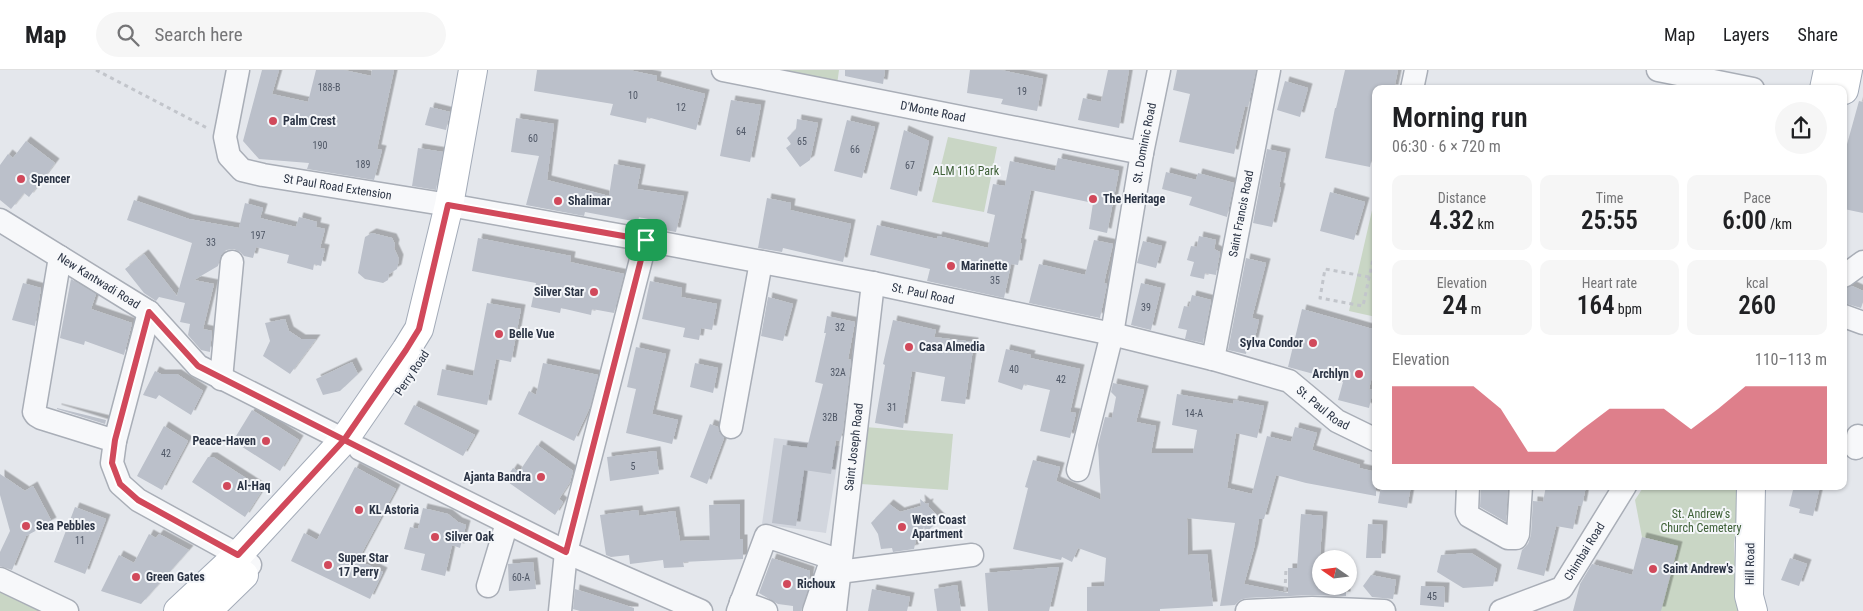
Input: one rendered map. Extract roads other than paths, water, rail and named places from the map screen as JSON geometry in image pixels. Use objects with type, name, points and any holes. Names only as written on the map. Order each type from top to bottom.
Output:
[{"type":"main road","name":"Perry Road","points":[[456,207],[472,70]]},
{"type":"main road","name":"Perry Road","points":[[207,611],[246,561],[344,449],[419,329],[456,207],[488,70]]},
{"type":"main road","points":[[1825,85],[1828,70]]},
{"type":"main road","points":[[1845,85],[1848,70]]},
{"type":"main road","name":"Hill Road","points":[[1751,490],[1749,596],[1753,611]]},
{"type":"main road","name":"Hill Road","points":[[1769,611],[1766,545],[1770,490]]},
{"type":"main road","name":"Perry Road","points":[[178,611],[246,561]]},
{"type":"street","name":"St Paul Road Extension","points":[[238,70],[228,148],[242,170],[262,175],[456,207]]},
{"type":"street","name":"D'Monte Road","points":[[723,70],[1142,153]]},
{"type":"street","name":"St. Dominic Road","points":[[1078,470],[1112,334],[1142,153],[1159,70]]},
{"type":"street","name":"Saint Francis Road","points":[[1213,359],[1269,70]]},
{"type":"street","points":[[1413,85],[1416,70]]},
{"type":"street","points":[[1658,70],[1733,85]]},
{"type":"street","name":"St. Paul Road","points":[[456,207],[646,240],[873,283],[1112,334],[1213,359],[1289,381],[1338,421],[1372,438]]},
{"type":"street","name":"New Kantwadi Road","points":[[0,220],[149,312],[198,366],[344,449],[688,608]]},
{"type":"street","points":[[560,611],[566,552],[646,240]]},
{"type":"street","points":[[60,257],[34,412],[41,418],[115,440]]},
{"type":"street","points":[[221,379],[232,262]]},
{"type":"street","points":[[731,427],[761,262]]},
{"type":"street","points":[[1847,274],[1863,262]]},
{"type":"street","name":"Saint Joseph Road","points":[[835,611],[837,563],[873,283]]},
{"type":"street","points":[[149,312],[115,440],[112,463],[120,484],[138,500],[246,561]]},
{"type":"street","points":[[1847,317],[1863,323]]},
{"type":"street","points":[[1468,490],[1466,512],[1469,516],[1508,538],[1516,538],[1518,534],[1521,490]]},
{"type":"street","name":"Chimbai Road","points":[[1502,611],[1562,588],[1623,490]]},
{"type":"street","points":[[488,586],[507,523]]},
{"type":"street","points":[[766,611],[740,607],[766,536],[837,563],[972,555]]},
{"type":"street","points":[[814,611],[837,563]]},
{"type":"street","points":[[0,579],[67,611]]},
{"type":"street","points":[[1247,611],[1312,609],[1384,611]]},
{"type":"place","name":"Palm Crest","points":[[273,121]]},
{"type":"place","name":"Spencer","points":[[21,179]]},
{"type":"place","name":"The Heritage","points":[[1093,199]]},
{"type":"place","name":"Shalimar","points":[[558,201]]},
{"type":"place","name":"Marinette","points":[[951,266]]},
{"type":"place","name":"Silver Star","points":[[594,292]]},
{"type":"place","name":"Belle Vue","points":[[499,334]]},
{"type":"place","name":"Sylva Condor","points":[[1313,343]]},
{"type":"place","name":"Casa Almedia","points":[[909,347]]},
{"type":"place","name":"Archlyn","points":[[1359,374]]},
{"type":"place","name":"Peace-Haven","points":[[266,441]]},
{"type":"place","name":"Ajanta Bandra","points":[[541,477]]},
{"type":"place","name":"Al-Haq","points":[[227,486]]},
{"type":"place","name":"KL Astoria","points":[[359,510]]},
{"type":"place","name":"Sea Pebbles","points":[[26,526]]},
{"type":"place","name":"West Coast Apartment","points":[[902,527]]},
{"type":"place","name":"Silver Oak","points":[[435,537]]},
{"type":"place","name":"Super Star 17 Perry","points":[[328,565]]},
{"type":"place","name":"Saint Andrew's","points":[[1653,569]]},
{"type":"place","name":"Green Gates","points":[[136,577]]},
{"type":"place","name":"Richoux","points":[[787,584]]},
{"type":"park label","name":"ALM 116 Park","points":[[966,171]]},
{"type":"park label","name":"St. Andrew's Church Cemetery","points":[[1701,521]]}]
